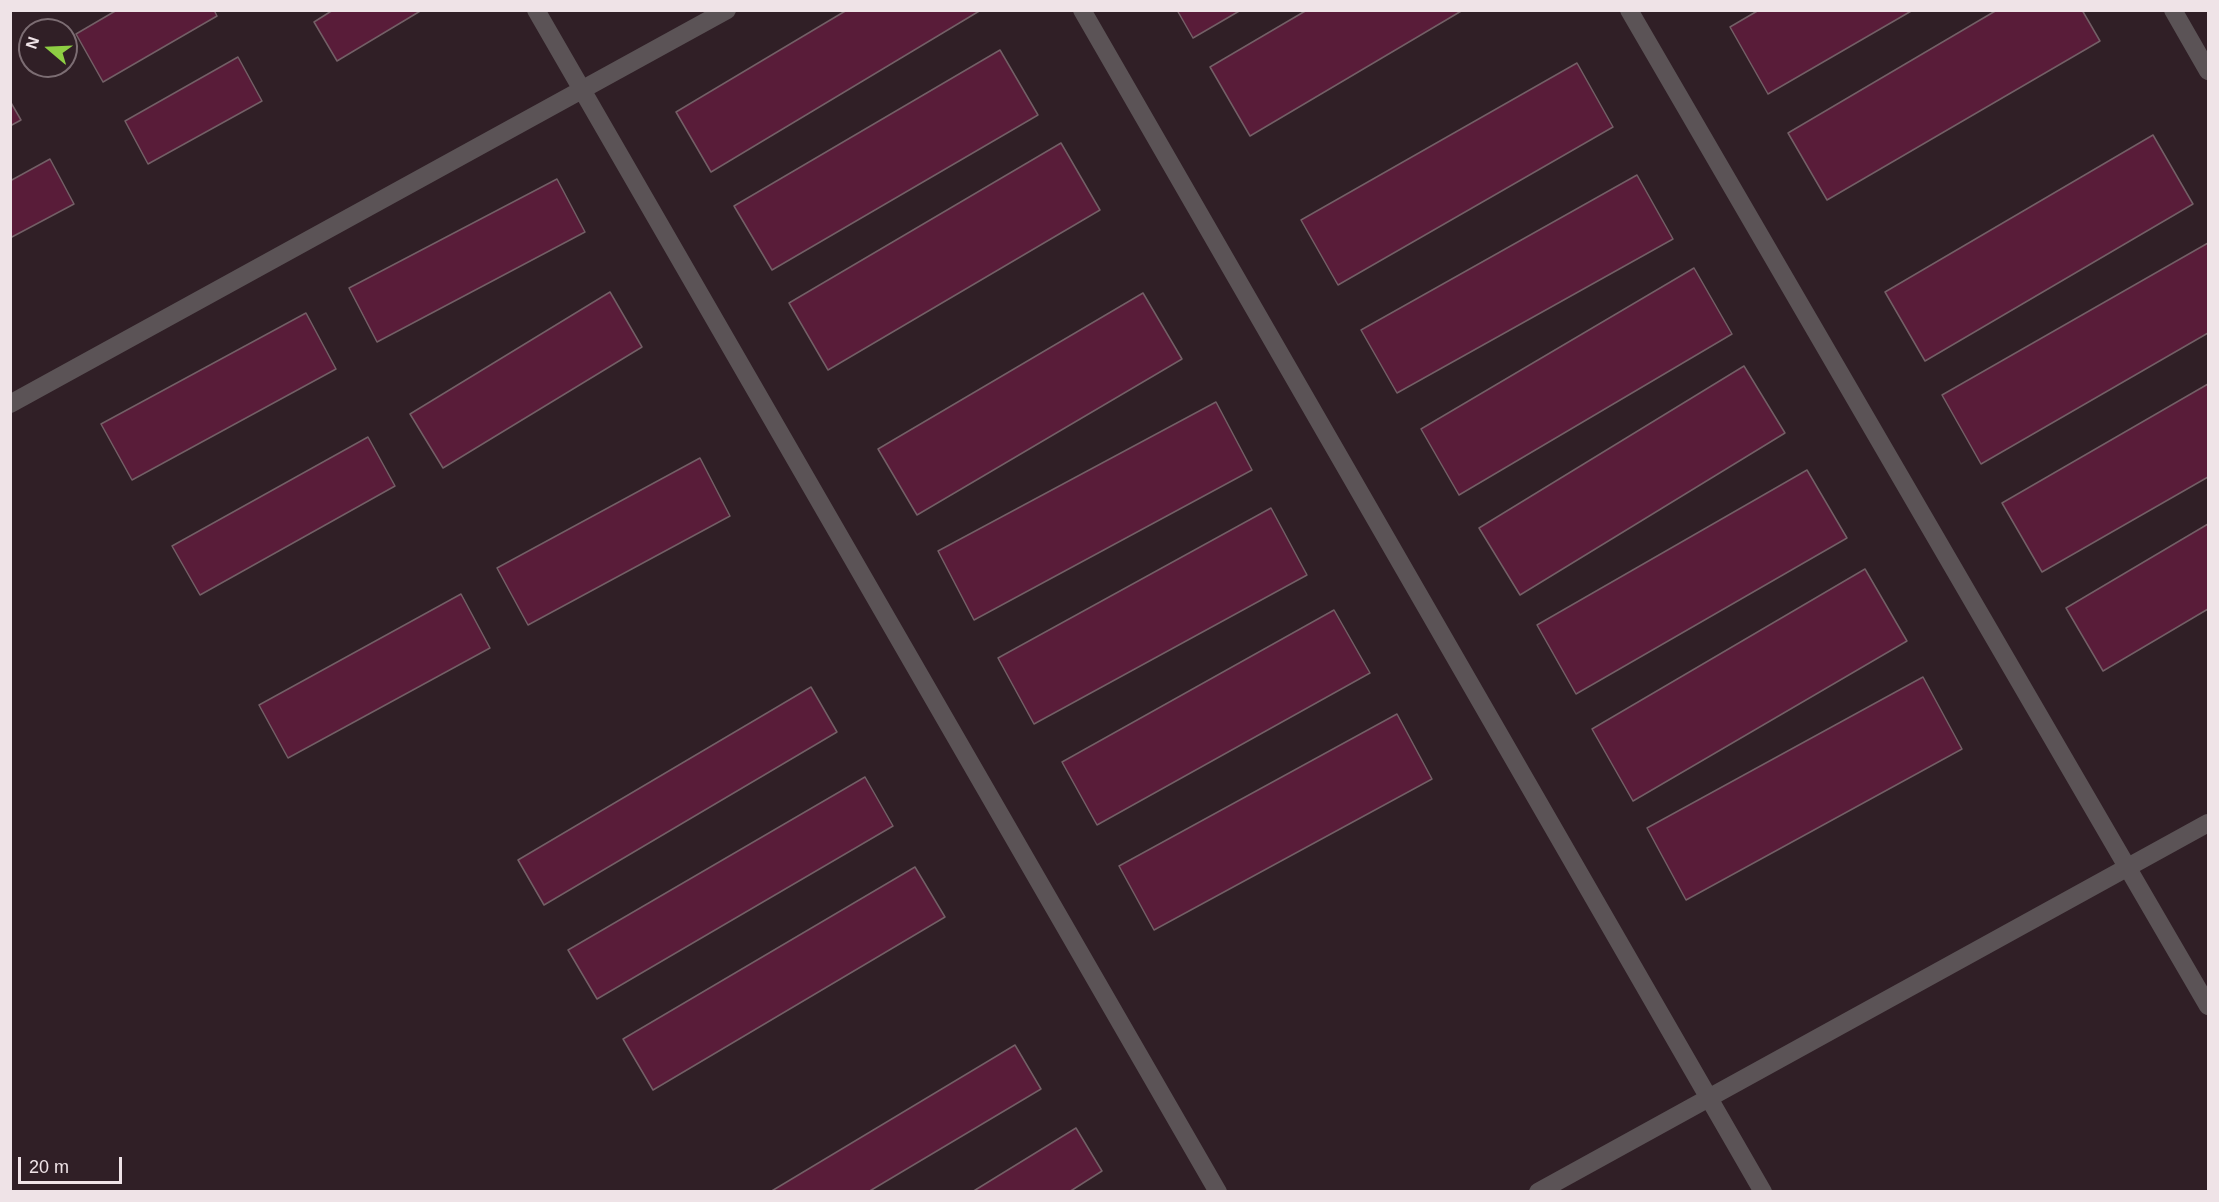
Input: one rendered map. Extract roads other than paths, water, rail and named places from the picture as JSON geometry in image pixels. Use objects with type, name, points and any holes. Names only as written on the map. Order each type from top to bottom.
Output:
[{"type":"street","points":[[536,10],[1218,1191]]},
{"type":"street","points":[[10,404],[727,10]]},
{"type":"street","points":[[1082,10],[1763,1191]]},
{"type":"street","points":[[1629,10],[2208,1006]]},
{"type":"street","points":[[2173,10],[2208,71]]},
{"type":"street","points":[[1538,1191],[2208,823]]}]
